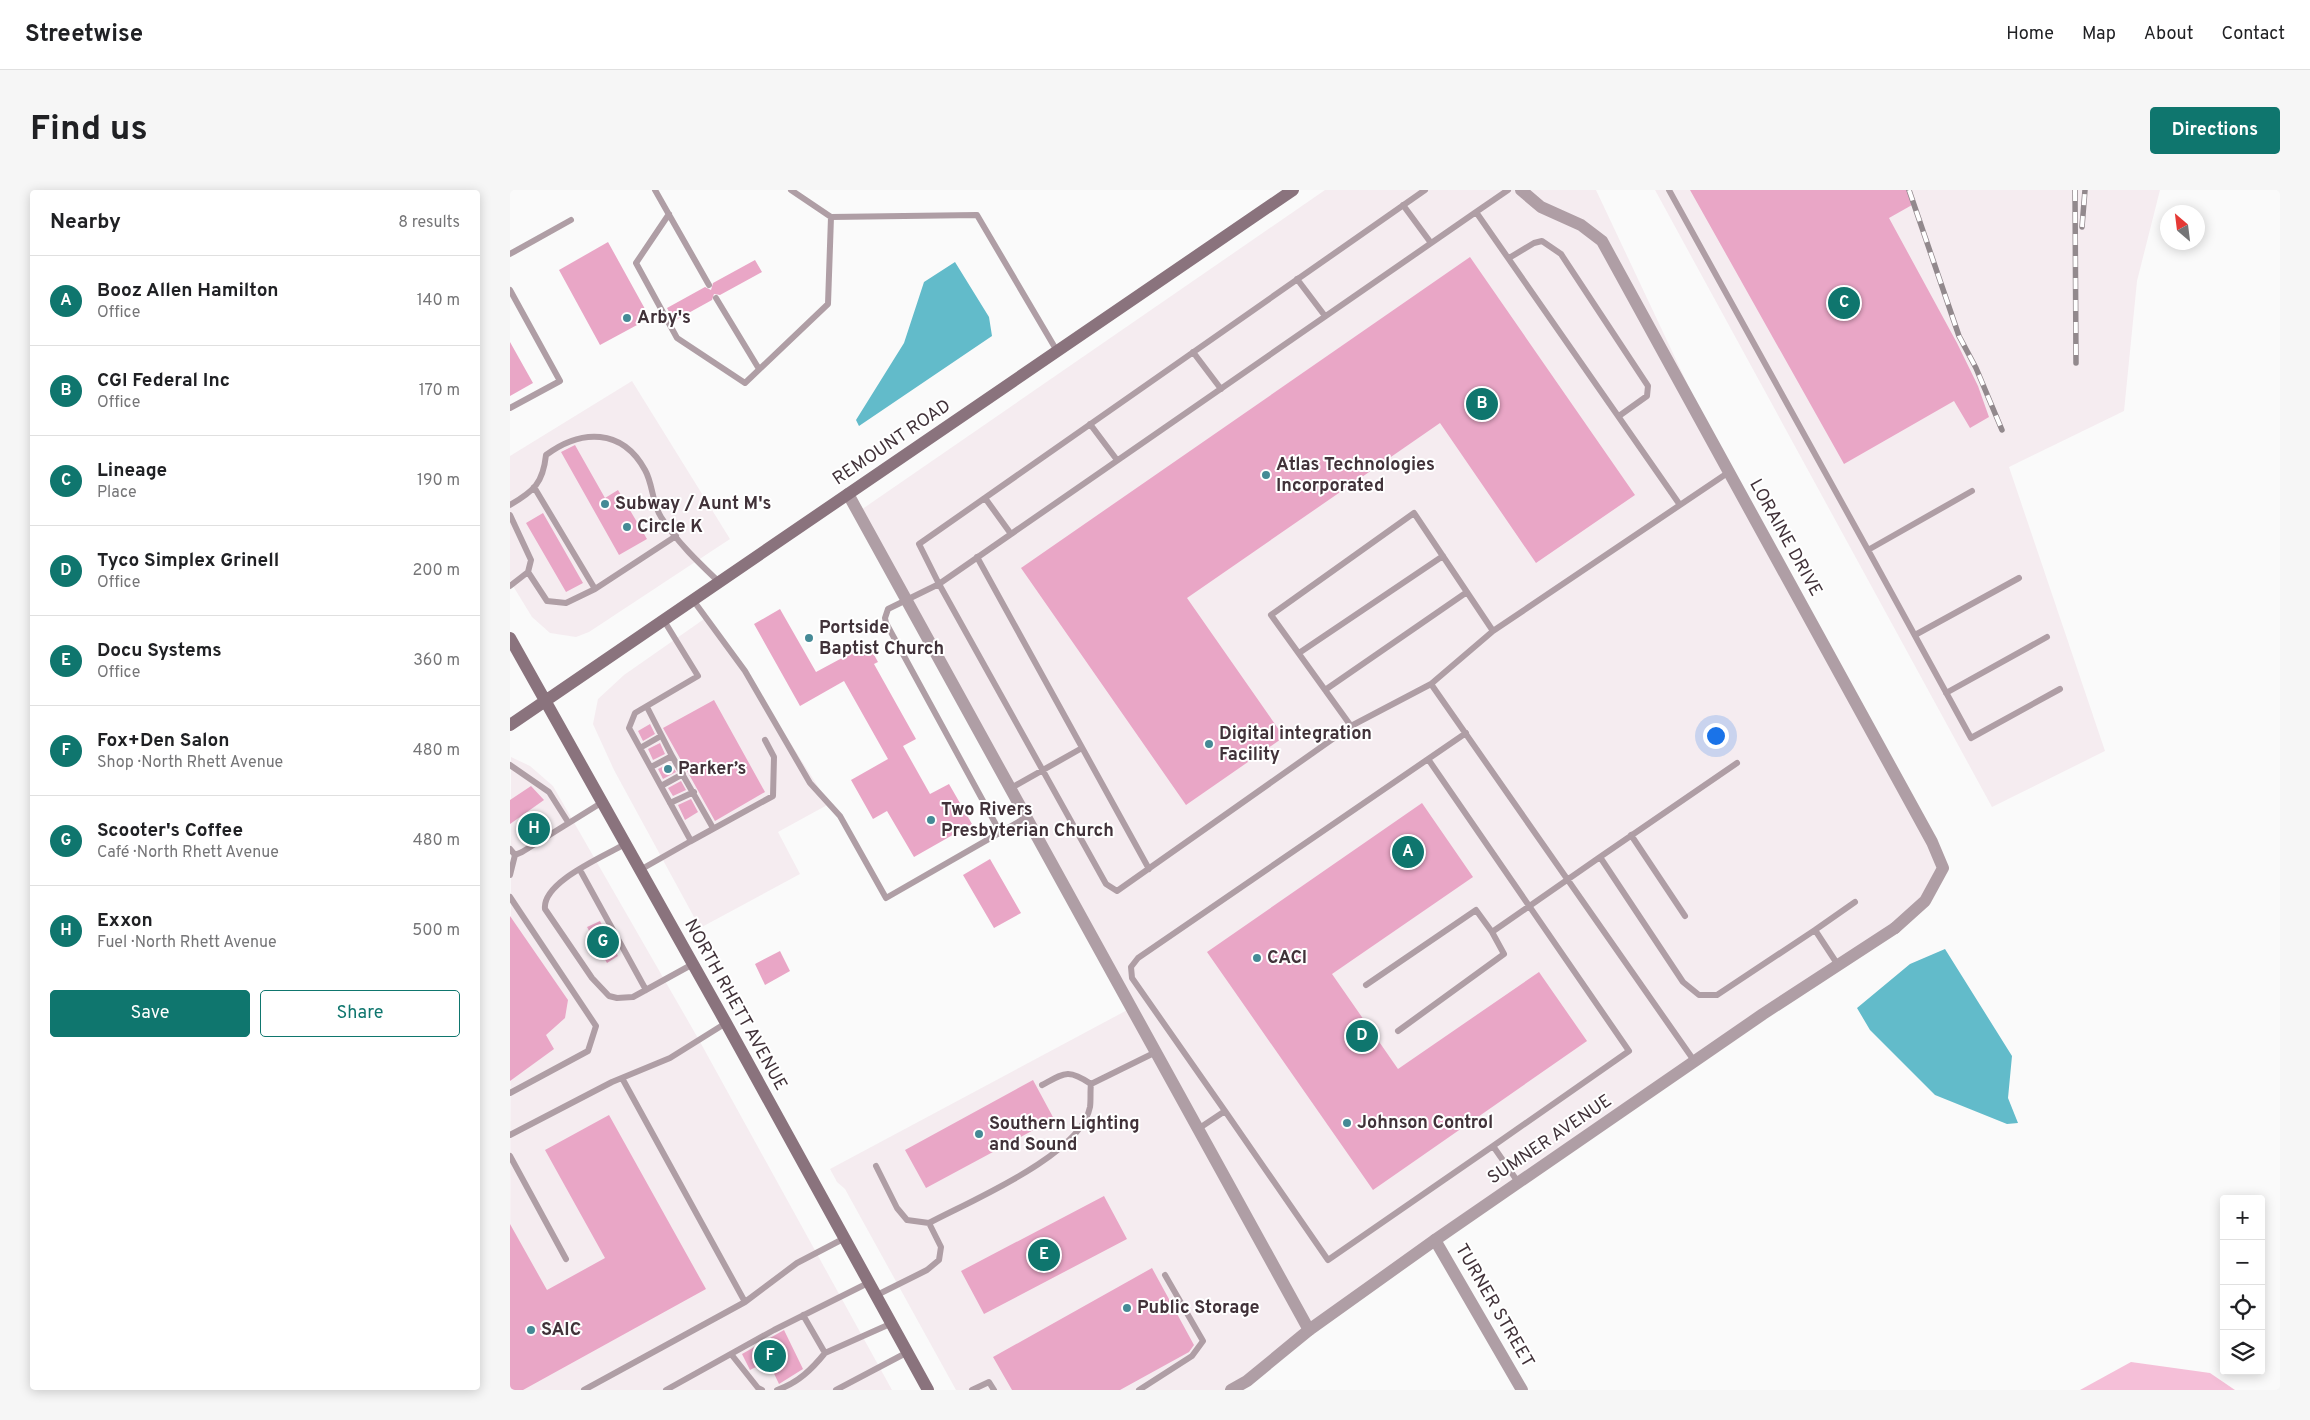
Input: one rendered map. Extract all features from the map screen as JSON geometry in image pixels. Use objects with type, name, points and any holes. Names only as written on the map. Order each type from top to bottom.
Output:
[{"type":"main road","name":"REMOUNT ROAD","points":[[510,725],[1293,190]]},
{"type":"main road","name":"NORTH RHETT AVENUE","points":[[510,638],[600,803],[726,1023],[928,1390]]},
{"type":"street","name":"LORAINE DRIVE","points":[[1521,190],[1541,208],[1581,225],[1602,241],[1932,842],[1943,868],[1925,901],[1895,928]]},
{"type":"street","points":[[848,494],[1309,1330]]},
{"type":"street","name":"SUMNER AVENUE","points":[[1231,1390],[1249,1385],[1309,1330],[1518,1182],[1895,928]]},
{"type":"street","name":"TURNER STREET","points":[[1435,1240],[1522,1390]]},
{"type":"lane","points":[[655,190],[709,285]]},
{"type":"lane","points":[[791,190],[831,217],[977,216],[1057,351]]},
{"type":"lane","points":[[1425,190],[919,544],[939,584],[1106,884],[1117,891],[1351,726],[1431,684],[1493,631],[1729,472]]},
{"type":"lane","points":[[1000,832],[886,623],[884,618],[888,609],[939,584],[1508,190]]},
{"type":"lane","points":[[1668,190],[1971,738],[2060,689]]},
{"type":"lane","points":[[1403,205],[1431,242]]},
{"type":"lane","points":[[1476,212],[1680,505]]},
{"type":"lane","points":[[669,214],[636,264],[677,338],[745,383],[828,304],[831,217]]},
{"type":"lane","points":[[510,254],[571,220]]},
{"type":"lane","points":[[1509,258],[1534,243],[1542,242],[1560,254],[1648,386],[1647,396],[1619,416]]},
{"type":"lane","points":[[1297,279],[1325,316]]},
{"type":"lane","points":[[510,290],[560,381],[510,408]]},
{"type":"lane","points":[[716,298],[759,369]]},
{"type":"lane","points":[[1193,352],[1221,389]]},
{"type":"lane","points":[[1090,424],[1117,460]]},
{"type":"lane","points":[[510,505],[527,495],[534,487],[544,475],[546,455],[563,442],[588,435],[621,442],[645,470],[660,516],[688,553],[719,582]]},
{"type":"lane","points":[[534,487],[595,589]]},
{"type":"lane","points":[[1868,550],[1972,491]]},
{"type":"lane","points":[[985,498],[1011,534]]},
{"type":"lane","points":[[1351,726],[1271,615],[1414,513],[1493,631]]},
{"type":"lane","points":[[510,515],[531,560],[528,572],[510,586]]},
{"type":"lane","points":[[528,572],[546,601],[566,603],[595,589],[676,536]]},
{"type":"lane","points":[[1299,653],[1442,556]]},
{"type":"lane","points":[[977,557],[1149,869]]},
{"type":"lane","points":[[1915,635],[2018,578]]},
{"type":"lane","points":[[1325,690],[1467,592]]},
{"type":"lane","points":[[693,600],[745,671],[810,783],[840,816],[886,898],[1026,818]]},
{"type":"lane","points":[[663,619],[698,676],[635,713],[629,728],[691,841]]},
{"type":"lane","points":[[1946,693],[2047,637]]},
{"type":"lane","points":[[1431,684],[1695,1062]]},
{"type":"lane","points":[[647,707],[661,736],[713,828]]},
{"type":"lane","points":[[1428,759],[1629,1052],[1328,1260],[1132,978],[1131,967],[1138,958],[1428,759],[1466,733]]},
{"type":"lane","points":[[640,748],[661,736]]},
{"type":"lane","points":[[640,870],[773,796],[774,757],[764,740]]},
{"type":"lane","points":[[1011,788],[1082,748]]},
{"type":"lane","points":[[650,767],[672,756]]},
{"type":"lane","points":[[1492,932],[1737,763]]},
{"type":"lane","points":[[510,765],[549,792],[568,822]]},
{"type":"lane","points":[[661,786],[683,774]]},
{"type":"lane","points":[[670,803],[694,792]]},
{"type":"lane","points":[[510,875],[515,855],[600,803]]},
{"type":"lane","points":[[1631,835],[1685,916]]},
{"type":"lane","points":[[625,844],[552,888],[544,902],[545,909],[592,978],[609,996],[617,998],[632,997],[693,964]]},
{"type":"lane","points":[[510,849],[515,855]]},
{"type":"lane","points":[[1600,857],[1683,982],[1699,995],[1717,994],[1855,902]]},
{"type":"lane","points":[[580,870],[646,990]]},
{"type":"lane","points":[[510,897],[596,1026],[588,1051],[510,1093]]},
{"type":"lane","points":[[1366,985],[1476,910],[1492,932],[1504,954],[1398,1031]]},
{"type":"lane","points":[[1815,930],[1838,965]]},
{"type":"lane","points":[[510,1135],[622,1078],[670,1058],[726,1023]]},
{"type":"lane","points":[[1090,1084],[1156,1052]]},
{"type":"lane","points":[[1042,1085],[1065,1073],[1076,1074],[1090,1084]]},
{"type":"lane","points":[[622,1078],[744,1302]]},
{"type":"lane","points":[[876,1166],[897,1208],[907,1220],[929,1223],[1045,1161],[1065,1146],[1079,1129],[1090,1108],[1090,1084]]},
{"type":"lane","points":[[1198,1129],[1225,1111]]},
{"type":"lane","points":[[1493,1146],[1518,1182]]},
{"type":"lane","points":[[510,1156],[566,1259]]},
{"type":"lane","points":[[875,1296],[927,1270],[939,1260],[941,1248],[929,1223]]},
{"type":"lane","points":[[584,1390],[744,1302],[797,1263],[843,1238]]},
{"type":"lane","points":[[1139,1390],[1192,1356],[1203,1341],[1165,1275]]},
{"type":"lane","points":[[666,1390],[803,1315],[868,1283]]},
{"type":"lane","points":[[803,1315],[825,1353]]},
{"type":"lane","points":[[778,1390],[798,1380],[814,1367],[825,1353],[890,1324]]},
{"type":"lane","points":[[836,1390],[846,1388],[906,1353]]},
{"type":"lane","points":[[731,1354],[758,1388],[762,1390]]},
{"type":"lane","points":[[972,1390],[989,1382],[994,1390]]},
{"type":"shaded area","points":[[1325,190],[1596,190],[1729,472],[1943,868],[1925,901],[1231,1390],[956,1390],[845,1189],[837,1182],[830,1169],[1131,1008],[858,512]]},
{"type":"shaded area","points":[[1655,190],[2160,190],[2137,281],[2124,411],[2009,467],[2105,751],[1992,807]]},
{"type":"shaded area","points":[[632,381],[730,539],[589,632],[576,637],[550,633],[532,617],[510,581],[510,456]]},
{"type":"shaded area","points":[[707,617],[745,671],[829,804],[778,832],[800,874],[700,928],[614,770],[593,724],[598,699],[624,675]]},
{"type":"shaded area","points":[[511,757],[530,766],[553,786],[699,1040],[892,1390],[510,1390]]},
{"type":"shaded area","points":[[2131,1362],[2210,1373],[2235,1390],[2080,1390]]},
{"type":"water","points":[[955,262],[989,317],[992,336],[859,426],[856,420],[904,343],[924,282]]},
{"type":"water","points":[[1945,949],[2012,1056],[2008,1098],[2018,1123],[2007,1124],[1935,1095],[1870,1030],[1857,1008],[1910,964]]},
{"type":"building","points":[[1690,190],[1907,190],[1912,205],[1889,218],[1957,343],[1978,386],[1989,417],[1970,428],[1954,401],[1844,464]]},
{"type":"building","points":[[608,242],[650,318],[600,345],[559,270]]},
{"type":"building","points":[[1470,257],[1635,495],[1536,563],[1440,423],[1187,598],[1284,737],[1186,805],[1021,568]]},
{"type":"building","points":[[755,260],[762,272],[720,295],[714,294],[712,300],[674,321],[667,308],[705,287],[711,290],[713,283]]},
{"type":"building","points":[[510,342],[533,383],[510,396]]},
{"type":"building","points":[[575,445],[605,498],[618,490],[647,539],[619,555],[561,452]]},
{"type":"building","points":[[543,513],[583,583],[566,592],[526,523]]},
{"type":"building","points":[[780,609],[816,672],[868,644],[878,662],[874,664],[916,739],[903,746],[930,794],[949,784],[972,824],[914,857],[887,811],[873,819],[851,780],[888,759],[844,681],[800,706],[754,624]]},
{"type":"building","points":[[714,700],[765,792],[715,821],[663,728]]},
{"type":"building","points":[[650,724],[655,734],[643,741],[638,731]]},
{"type":"building","points":[[660,743],[665,754],[653,760],[648,749]]},
{"type":"building","points":[[670,763],[676,772],[663,779],[658,769]]},
{"type":"building","points":[[681,781],[686,790],[673,796],[668,788]]},
{"type":"building","points":[[531,786],[544,800],[510,824],[510,800]]},
{"type":"building","points":[[691,799],[698,812],[685,820],[678,805]]},
{"type":"building","points":[[1422,803],[1473,877],[1332,974],[1398,1069],[1539,972],[1587,1041],[1373,1190],[1207,952]]},
{"type":"building","points":[[990,859],[1021,913],[994,928],[963,875]]},
{"type":"building","points":[[510,916],[568,1000],[565,1018],[546,1035],[554,1049],[510,1081]]},
{"type":"building","points":[[600,921],[618,956],[607,963],[587,927]]},
{"type":"building","points":[[780,951],[790,971],[765,985],[755,964]]},
{"type":"building","name":"Southern Lighting and Sound","points":[[1033,1080],[1054,1119],[926,1188],[905,1150]]},
{"type":"building","points":[[609,1115],[706,1289],[523,1390],[510,1390],[510,1224],[547,1290],[605,1258],[545,1150]]},
{"type":"building","points":[[1104,1196],[1127,1239],[984,1314],[961,1271]]},
{"type":"building","name":"Public Storage","points":[[1152,1268],[1194,1345],[1189,1352],[1120,1390],[1012,1390],[993,1357]]},
{"type":"building","points":[[784,1330],[803,1369],[779,1384],[768,1361],[750,1370],[742,1354]]},
{"type":"railway","points":[[1909,190],[1959,336],[1976,368],[2002,430]]},
{"type":"railway","points":[[2075,190],[2076,363]]},
{"type":"railway","points":[[2082,227],[2085,190]]},
{"type":"place","name":"Lineage","points":[[1844,303]]},
{"type":"place","name":"Arby's","points":[[627,318]]},
{"type":"place","name":"CGI Federal Inc","points":[[1482,404]]},
{"type":"place","name":"Atlas Technologies Incorporated","points":[[1266,475]]},
{"type":"place","name":"Subway / Aunt M's","points":[[605,504]]},
{"type":"place","name":"Circle K","points":[[627,527]]},
{"type":"place","name":"Portside Baptist Church","points":[[809,638]]},
{"type":"place","name":"Digital integration Facility","points":[[1209,744]]},
{"type":"place","name":"Parker’s","points":[[668,769]]},
{"type":"place","name":"Two Rivers Presbyterian Church","points":[[931,820]]},
{"type":"place","name":"Exxon","points":[[534,829]]},
{"type":"place","name":"Booz Allen Hamilton","points":[[1408,852]]},
{"type":"place","name":"Scooter's Coffee","points":[[603,942]]},
{"type":"place","name":"CACI","points":[[1257,958]]},
{"type":"place","name":"Tyco Simplex Grinell","points":[[1362,1036]]},
{"type":"place","name":"Johnson Control","points":[[1347,1123]]},
{"type":"place","name":"Southern Lighting and Sound","points":[[979,1134]]},
{"type":"place","name":"Docu Systems","points":[[1044,1255]]},
{"type":"place","name":"Public Storage","points":[[1127,1308]]},
{"type":"place","name":"SAIC","points":[[531,1330]]},
{"type":"place","name":"Fox+Den Salon","points":[[770,1356]]}]
